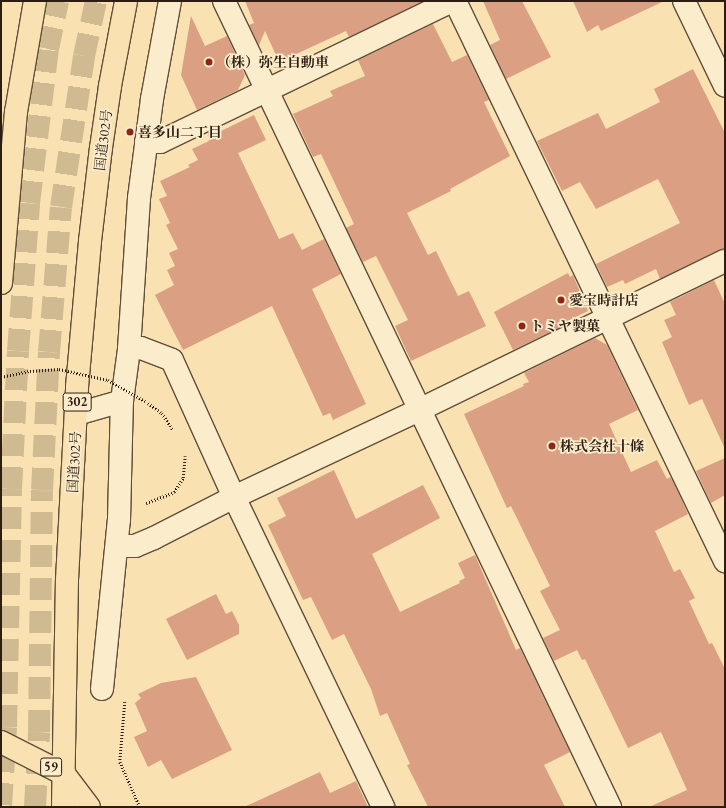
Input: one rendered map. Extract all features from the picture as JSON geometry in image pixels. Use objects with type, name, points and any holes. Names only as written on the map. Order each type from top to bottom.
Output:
[{"type":"main road","points":[[1,283],[16,112],[35,1]]},
{"type":"main road","name":"国道302号","points":[[63,807],[67,580],[77,414],[90,241],[110,86],[126,1]]},
{"type":"main road","name":"59","points":[[1,742],[64,774],[90,807]]},
{"type":"street","points":[[102,689],[117,546],[122,401],[129,349],[146,142],[170,1]]},
{"type":"street","points":[[224,1],[269,91],[610,807]]},
{"type":"street","points":[[146,142],[160,142],[454,1],[725,561]]},
{"type":"street","points":[[684,1],[725,86]]},
{"type":"street","points":[[117,546],[135,546],[154,538],[234,497],[421,409],[725,261]]},
{"type":"street","points":[[129,349],[141,348],[172,360],[234,497],[383,807]]},
{"type":"street","points":[[77,414],[122,401]]},
{"type":"path","points":[[1,377],[30,371],[59,369],[108,380],[146,401],[162,413],[178,436]]},
{"type":"path","points":[[144,504],[174,492],[183,478],[186,458],[183,450]]},
{"type":"building","points":[[245,1],[422,2],[349,37],[346,31],[279,62],[265,31],[259,45],[249,25],[254,23]]},
{"type":"building","points":[[483,1],[522,1],[551,57],[506,79],[490,45],[500,40]]},
{"type":"building","points":[[573,1],[664,1],[601,31],[598,25],[587,32]]},
{"type":"building","name":"（株）弥生自動車","points":[[191,16],[205,46],[227,36],[245,75],[238,90],[197,110],[181,75]]},
{"type":"building","points":[[433,24],[452,62],[467,55],[489,100],[484,102],[510,156],[450,189],[451,191],[407,213],[428,255],[436,251],[458,296],[469,291],[486,326],[411,361],[395,326],[408,320],[376,256],[363,262],[346,228],[354,224],[321,154],[313,157],[293,114],[333,96],[330,91],[365,76],[358,60]]},
{"type":"building","points":[[693,69],[725,133],[725,247],[660,279],[656,269],[625,284],[623,280],[607,287],[596,264],[680,223],[658,179],[596,209],[580,182],[562,191],[537,141],[598,113],[606,129],[660,102],[654,89]]},
{"type":"building","points":[[254,115],[266,140],[238,153],[279,239],[293,233],[302,250],[324,239],[341,274],[312,289],[366,404],[333,420],[330,413],[323,416],[272,306],[183,350],[155,295],[174,285],[167,270],[175,266],[169,253],[178,249],[166,225],[170,223],[159,199],[167,196],[160,181],[190,167],[188,165],[198,160],[192,149],[209,141],[208,133],[222,126],[219,132]]},
{"type":"building","points":[[568,273],[570,277],[573,275],[588,311],[567,321],[570,323],[513,350],[494,312]]},
{"type":"building","points":[[714,280],[725,304],[725,449],[702,399],[689,405],[662,342],[672,337],[664,320],[676,315],[670,302]]},
{"type":"building","points":[[595,338],[607,345],[638,410],[609,424],[631,472],[657,460],[667,479],[670,477],[673,481],[688,514],[655,531],[674,572],[680,569],[695,598],[689,601],[709,644],[712,643],[725,669],[725,807],[649,807],[687,790],[661,732],[628,748],[585,659],[582,660],[577,650],[554,661],[543,638],[560,630],[540,591],[550,586],[511,506],[507,508],[464,414],[524,386],[523,384],[529,382],[524,373]]},
{"type":"building","points":[[725,458],[725,495],[711,503],[696,471]]},
{"type":"building","points":[[334,470],[356,519],[423,485],[440,518],[372,554],[400,612],[460,583],[459,581],[465,578],[458,563],[475,555],[516,650],[520,648],[570,752],[544,765],[565,807],[428,807],[407,765],[410,764],[387,713],[380,716],[371,689],[344,634],[332,640],[311,597],[303,600],[268,525],[286,516],[277,498]]},
{"type":"building","points":[[216,594],[226,614],[232,611],[239,625],[239,634],[187,660],[166,619]]},
{"type":"building","points":[[196,677],[232,750],[172,779],[161,760],[148,767],[134,737],[147,731],[135,703],[141,698],[138,694],[161,683]]},
{"type":"building","points":[[320,772],[330,793],[356,781],[368,807],[244,807]]},
{"type":"tunnel","points":[[1,805],[6,727],[11,489],[18,351],[29,203],[48,49],[58,1]]},
{"type":"tunnel","points":[[35,807],[39,732],[42,490],[49,352],[61,207],[84,56],[96,1]]},
{"type":"place","name":"（株）弥生自動車","points":[[209,62]]},
{"type":"place","name":"喜多山二丁目","points":[[130,132]]},
{"type":"place","name":"愛宝時計店","points":[[561,300]]},
{"type":"place","name":"トミヤ製菓","points":[[522,326]]},
{"type":"place","name":"株式会社十條","points":[[552,446]]}]
